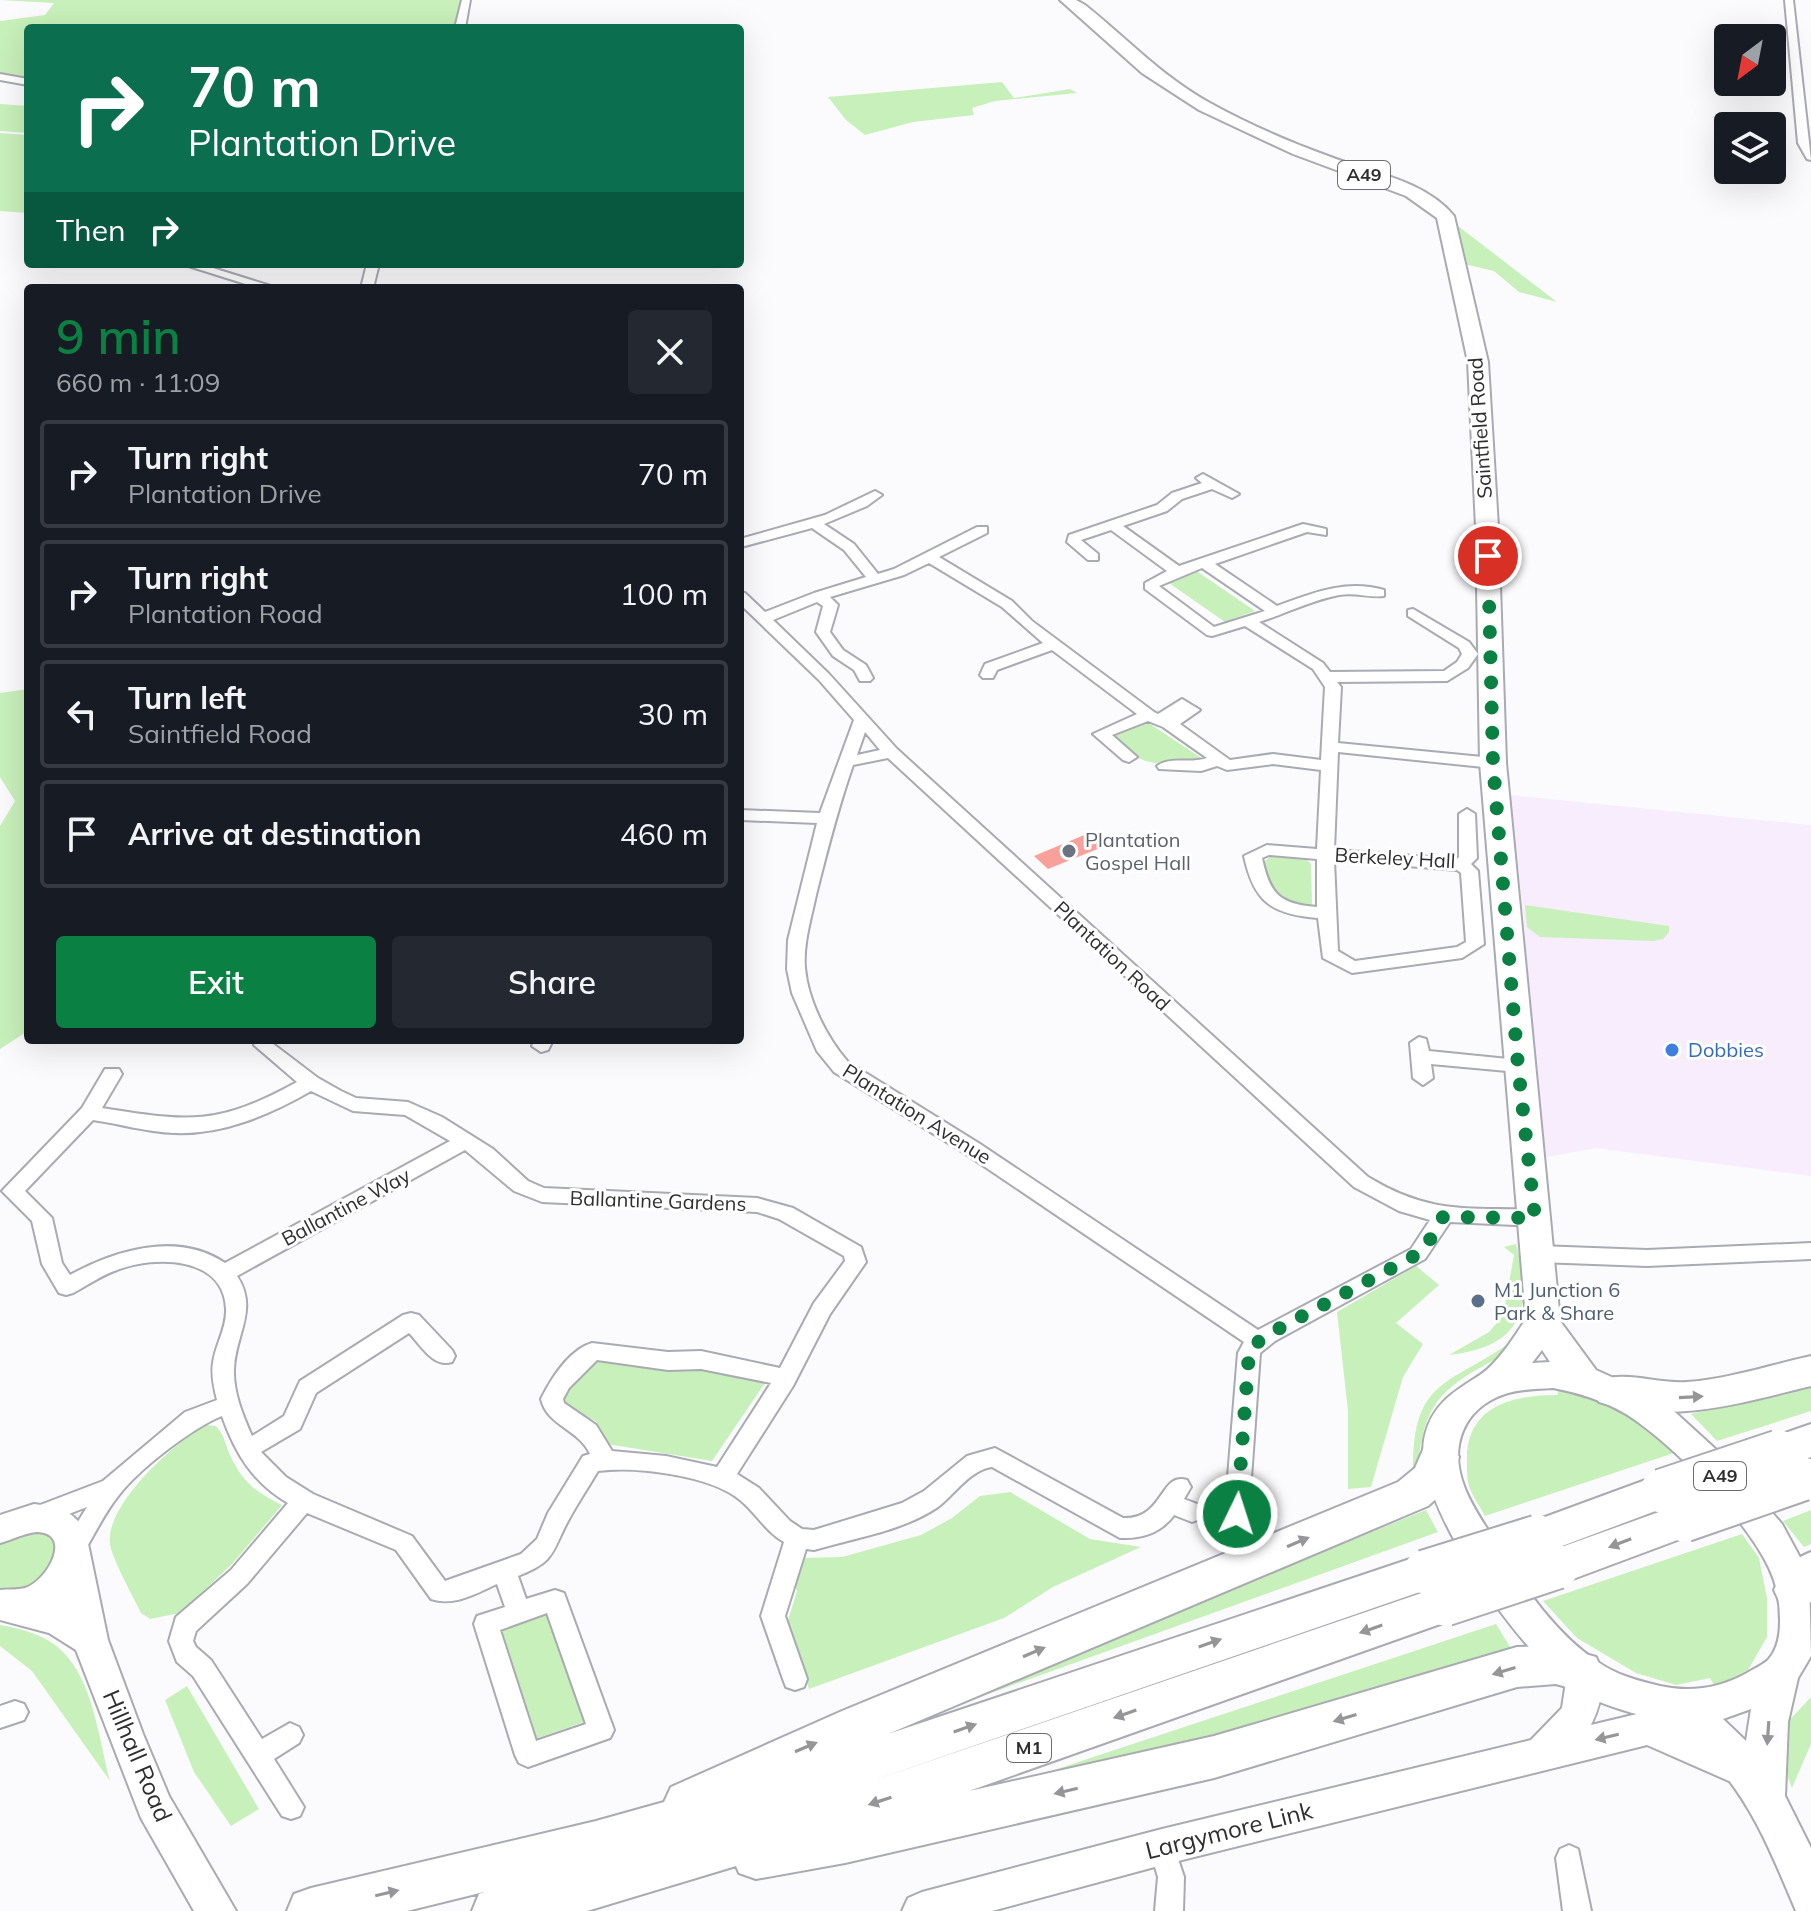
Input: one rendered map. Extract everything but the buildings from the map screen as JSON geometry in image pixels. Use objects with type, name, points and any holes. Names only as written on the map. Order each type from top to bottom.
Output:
[{"type":"highway","points":[[1598,1385],[1683,1398],[1710,1395],[1811,1371]]},
{"type":"highway","points":[[604,1863],[754,1769],[1413,1494],[1432,1478],[1439,1457]]},
{"type":"highway","name":"M1","points":[[311,1911],[604,1863],[897,1795],[1435,1588],[1547,1552],[1801,1462]]},
{"type":"highway","points":[[604,1863],[845,1841],[1214,1757],[1517,1667],[1556,1665],[1583,1673]]},
{"type":"highway","name":"M1","points":[[496,1911],[604,1863]]},
{"type":"main road","name":"Saintfield Road","points":[[1067,0],[1096,19],[1160,79],[1201,104],[1276,141],[1405,190],[1436,206],[1445,216],[1478,362],[1487,527],[1493,763],[1543,1321],[1558,1348],[1598,1385]]},
{"type":"main road","name":"A49","points":[[1496,1381],[1522,1352],[1543,1321]]},
{"type":"main road","name":"A49","points":[[1759,1786],[1767,1726],[1781,1672],[1795,1650],[1803,1580],[1789,1569],[1761,1523],[1693,1446],[1641,1406],[1598,1385],[1538,1374],[1496,1381],[1474,1393],[1452,1411],[1441,1434],[1441,1475],[1461,1517],[1530,1621],[1583,1673],[1719,1739],[1759,1786],[1811,1897]]},
{"type":"main road","name":"A49","points":[[1665,1715],[1733,1699],[1758,1688],[1781,1672]]},
{"type":"street","points":[[461,24],[466,0]]},
{"type":"street","points":[[1789,0],[1803,143],[1811,157]]},
{"type":"street","points":[[0,77],[24,81]]},
{"type":"street","points":[[202,268],[257,284]]},
{"type":"street","points":[[1093,557],[1074,542],[1074,538],[1162,508],[1177,496],[1208,481],[1232,494]]},
{"type":"street","points":[[744,542],[852,509],[875,495]]},
{"type":"street","points":[[811,521],[849,547],[876,580]]},
{"type":"street","points":[[1113,525],[1179,573]]},
{"type":"street","points":[[1312,526],[1247,546],[1150,586],[1212,632],[1333,593],[1371,587]]},
{"type":"street","points":[[764,618],[819,596],[876,580],[976,537]]},
{"type":"street","points":[[931,558],[998,597],[1055,644],[1217,760],[1233,765],[1273,759],[1330,766]]},
{"type":"street","points":[[1206,564],[1276,612]]},
{"type":"street","points":[[819,596],[831,605],[823,632],[838,653],[861,668],[865,678]]},
{"type":"street","name":"Plantation Road","points":[[744,600],[824,677],[891,752],[1361,1182],[1405,1206],[1443,1217],[1535,1218]]},
{"type":"street","points":[[1248,622],[1318,666],[1329,677],[1452,681],[1470,654],[1464,645],[1413,613]]},
{"type":"street","points":[[987,668],[1055,644]]},
{"type":"street","name":"Berkeley Hall","points":[[1324,854],[1333,687],[1329,677]]},
{"type":"street","points":[[1129,757],[1101,734],[1159,720]]},
{"type":"street","name":"Plantation Avenue","points":[[861,721],[826,818],[795,954],[801,993],[817,1037],[831,1059],[973,1149],[1258,1341]]},
{"type":"street","points":[[1331,747],[1493,763]]},
{"type":"street","points":[[845,762],[891,752]]},
{"type":"street","points":[[1165,766],[1201,766],[1217,760]]},
{"type":"street","name":"Berkeley Hall","points":[[1325,913],[1291,911],[1275,903],[1257,883],[1253,856],[1267,850],[1461,865],[1468,858],[1467,814]]},
{"type":"street","points":[[744,815],[826,818]]},
{"type":"street","points":[[1324,854],[1329,954],[1352,967],[1462,952],[1475,944],[1469,871],[1461,865]]},
{"type":"street","points":[[263,1045],[311,1083],[353,1104],[408,1109],[466,1141]]},
{"type":"street","points":[[1423,1078],[1420,1050],[1518,1066]]},
{"type":"street","points":[[112,1074],[89,1113],[12,1191],[42,1218],[52,1264],[66,1287],[114,1263],[155,1253],[202,1258],[225,1273],[233,1287],[237,1309],[223,1368],[230,1404],[247,1449],[257,1465],[304,1500],[389,1535],[409,1547],[430,1583],[440,1592],[454,1591],[529,1561],[547,1545],[556,1520],[591,1463],[604,1459],[722,1478],[743,1488],[787,1534],[797,1540],[814,1540],[921,1506],[944,1491],[982,1457],[995,1457],[1120,1528],[1140,1530],[1155,1521],[1174,1495],[1192,1512]]},
{"type":"street","points":[[89,1113],[187,1127],[229,1120],[270,1106],[311,1083]]},
{"type":"street","name":"Ballantine Way","points":[[225,1273],[466,1141]]},
{"type":"street","name":"Ballantine Gardens","points":[[466,1141],[486,1154],[521,1186],[542,1195],[757,1205],[786,1213],[854,1252],[856,1262],[822,1309],[785,1380],[722,1478]]},
{"type":"street","points":[[1257,1517],[1237,1514],[1249,1353],[1258,1341],[1418,1254],[1443,1217]]},
{"type":"street","points":[[1539,1254],[1647,1258],[1811,1251]]},
{"type":"street","points":[[247,1449],[285,1429],[297,1415],[300,1399],[308,1387],[411,1321],[444,1356]]},
{"type":"street","points":[[604,1459],[594,1435],[585,1425],[554,1408],[552,1399],[568,1375],[592,1351],[668,1361],[701,1360],[768,1372],[785,1380]]},
{"type":"street","points":[[3,1605],[24,1603],[56,1585],[111,1488],[193,1418],[230,1404]]},
{"type":"street","points":[[16,1524],[111,1488]]},
{"type":"street","points":[[291,1807],[202,1668],[186,1654],[181,1641],[185,1625],[239,1577],[304,1500]]},
{"type":"street","points":[[16,1524],[49,1520],[62,1525],[71,1534],[74,1553]]},
{"type":"street","points":[[795,1679],[773,1616],[797,1540]]},
{"type":"street","name":"Hillhall Road","points":[[74,1553],[90,1640],[154,1806],[216,1911]]},
{"type":"street","points":[[505,1572],[519,1613]]},
{"type":"street","points":[[555,1600],[601,1730],[528,1755],[486,1624],[519,1613],[555,1600]]},
{"type":"street","points":[[3,1605],[58,1620],[90,1640]]},
{"type":"street","name":"Largymore Link","points":[[1537,1754],[1569,1732],[1577,1719],[1583,1673]]},
{"type":"street","name":"Largymore Link","points":[[922,1911],[1162,1847],[1537,1754],[1665,1715]]},
{"type":"street","points":[[258,1755],[290,1735]]},
{"type":"street","points":[[1162,1847],[1171,1877],[1169,1911]]},
{"type":"street","points":[[1569,1858],[1577,1911]]},
{"type":"shaded area","name":"Dobbies","points":[[1509,795],[1811,825],[1811,1176],[1596,1148],[1542,1158],[1523,909]]},
{"type":"green space","points":[[0,0],[461,0],[456,24],[24,24],[24,79],[0,75],[0,21],[45,15],[54,3]]},
{"type":"green space","points":[[1002,82],[1014,98],[1070,89],[1077,93],[995,101],[972,108],[974,115],[913,122],[865,135],[846,120],[828,97]]},
{"type":"green space","points":[[0,104],[24,106],[24,133],[0,131]]},
{"type":"green space","points":[[0,133],[24,135],[24,213],[0,211]]},
{"type":"green space","points":[[1458,226],[1557,302],[1519,292],[1494,271],[1464,264]]},
{"type":"green space","points":[[1198,572],[1255,611],[1225,622],[1169,583]]},
{"type":"green space","points":[[24,690],[24,1034],[0,1049],[0,826],[15,801],[0,777],[0,693]]},
{"type":"green space","points":[[1147,722],[1206,761],[1146,761],[1112,737]]},
{"type":"green space","points":[[1271,856],[1307,860],[1311,864],[1312,904],[1285,903],[1263,882],[1264,862]]},
{"type":"green space","points":[[1525,905],[1669,926],[1669,932],[1663,939],[1653,941],[1540,937],[1527,927]]},
{"type":"green space","points":[[1516,1244],[1523,1288],[1522,1306],[1516,1321],[1507,1334],[1492,1344],[1449,1355],[1489,1332],[1503,1316],[1514,1255],[1504,1247]]},
{"type":"green space","points":[[1416,1266],[1439,1285],[1396,1323],[1423,1344],[1403,1377],[1371,1487],[1348,1489],[1348,1411],[1337,1312]]},
{"type":"green space","points":[[1508,1344],[1514,1347],[1460,1380],[1438,1401],[1426,1425],[1417,1474],[1413,1469],[1415,1440],[1419,1418],[1427,1401],[1451,1379]]},
{"type":"green space","points":[[605,1358],[745,1374],[746,1379],[765,1383],[712,1461],[607,1444],[596,1421],[562,1406],[577,1376]]},
{"type":"green space","points":[[1557,1385],[1623,1411],[1680,1451],[1485,1516],[1468,1480],[1468,1445],[1473,1429],[1482,1417],[1508,1402],[1558,1395]]},
{"type":"green space","points":[[1811,1385],[1811,1411],[1717,1441],[1691,1414]]},
{"type":"green space","points":[[205,1425],[216,1426],[219,1430],[245,1480],[282,1505],[232,1564],[180,1613],[150,1619],[141,1613],[115,1559],[110,1544],[111,1528],[129,1494],[144,1477],[176,1446]]},
{"type":"green space","points":[[1010,1492],[1090,1539],[1141,1547],[1053,1587],[1004,1618],[809,1689],[788,1620],[797,1591],[792,1580],[798,1558],[842,1557],[921,1535],[952,1518],[980,1496]]},
{"type":"green space","points":[[1426,1510],[1438,1532],[877,1734],[1070,1653]]},
{"type":"green space","points":[[1811,1510],[1811,1544],[1804,1547],[1783,1521]]},
{"type":"green space","points":[[33,1531],[44,1532],[59,1544],[58,1564],[30,1589],[0,1590],[0,1543],[9,1537]]},
{"type":"green space","points":[[1742,1534],[1759,1558],[1767,1598],[1767,1637],[1748,1670],[1715,1687],[1710,1678],[1676,1685],[1636,1673],[1577,1638],[1543,1601]]},
{"type":"green space","points":[[547,1613],[584,1722],[535,1739],[500,1629]]},
{"type":"green space","points":[[1496,1624],[1515,1655],[1285,1725],[939,1808]]},
{"type":"green space","points":[[0,1625],[50,1641],[73,1665],[89,1696],[110,1781],[32,1671],[0,1646]]},
{"type":"green space","points":[[187,1686],[259,1809],[231,1826],[194,1772],[165,1700]]},
{"type":"green space","points":[[1811,1697],[1811,1744],[1792,1788],[1783,1765],[1783,1727]]},
{"type":"place","name":"Plantation Gospel Hall","points":[[1069,851]]},
{"type":"place","name":"Dobbies","points":[[1672,1050]]},
{"type":"place","name":"M1 Junction 6 Park & Share","points":[[1478,1301]]},
{"type":"route","points":[[1237,1514],[1249,1353],[1258,1341],[1418,1254],[1443,1217],[1535,1218],[1518,1066],[1493,763],[1488,556]]}]
